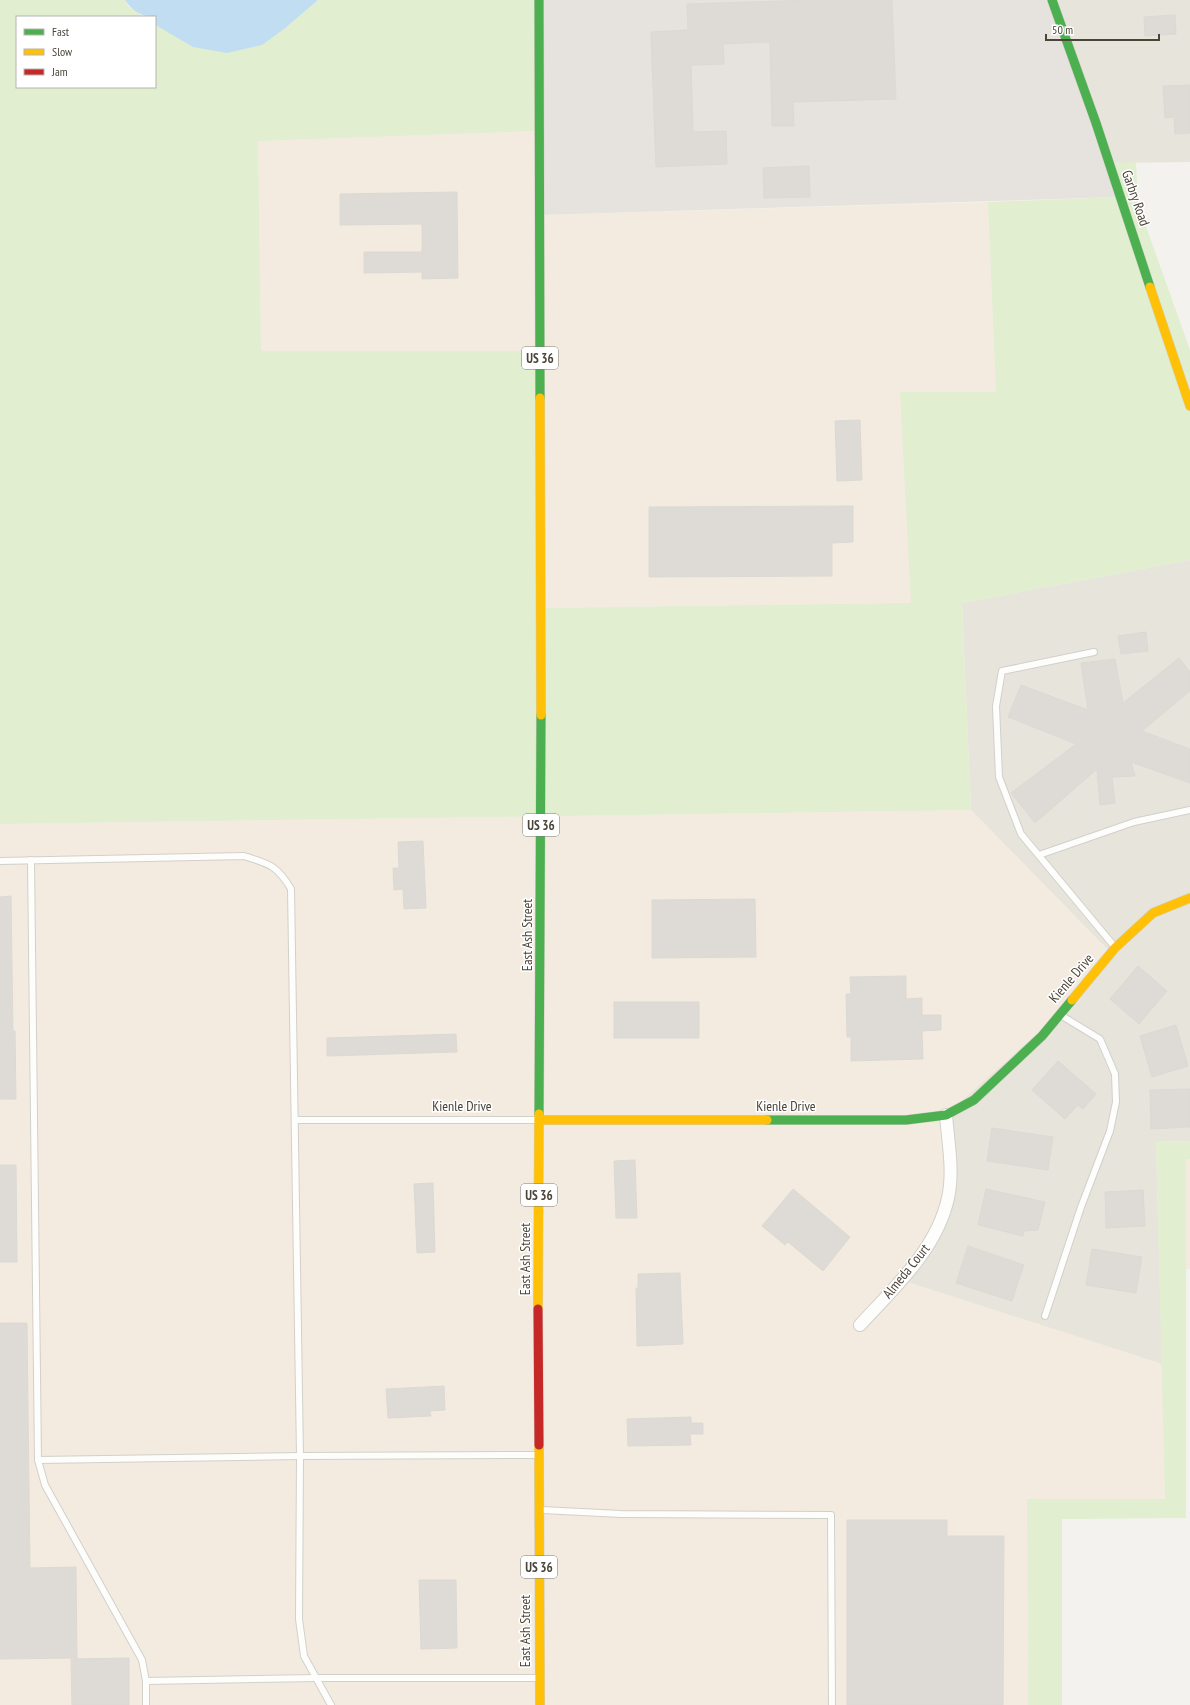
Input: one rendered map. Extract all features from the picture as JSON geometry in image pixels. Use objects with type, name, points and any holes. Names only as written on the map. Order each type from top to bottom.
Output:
[{"type":"main road","name":"East Ash Street","points":[[539,0],[541,716],[539,1120],[540,1705]]},
{"type":"main road","name":"Garbry Road","points":[[1052,0],[1109,163],[1190,406]]},
{"type":"main road","name":"Kienle Drive","points":[[539,1120],[906,1120],[946,1115],[974,1100],[1042,1036],[1116,948],[1153,913],[1190,898]]},
{"type":"street","name":"Almeda Court","points":[[860,1325],[913,1267],[935,1235],[948,1198],[950,1165],[946,1115]]},
{"type":"lane","points":[[1094,652],[1002,672],[996,706],[999,777],[1022,834],[1116,948]]},
{"type":"lane","points":[[1039,855],[1134,822],[1190,810]]},
{"type":"lane","points":[[0,861],[244,856],[269,864],[282,874],[291,889],[300,1456],[299,1618],[304,1656],[331,1705]]},
{"type":"lane","points":[[31,860],[38,1460],[45,1485],[142,1660],[146,1681],[146,1705]]},
{"type":"lane","points":[[1045,1316],[1081,1207],[1110,1131],[1116,1102],[1115,1074],[1100,1039],[1059,1014]]},
{"type":"lane","name":"Kienle Drive","points":[[295,1120],[539,1120]]},
{"type":"lane","points":[[38,1460],[300,1456],[540,1455]]},
{"type":"lane","points":[[539,1510],[621,1514],[832,1514],[832,1705]]},
{"type":"lane","points":[[146,1681],[317,1678],[540,1678]]},
{"type":"shaded area","points":[[539,0],[1052,0],[1121,197],[540,215]]},
{"type":"shaded area","points":[[1052,0],[1190,0],[1190,162],[1109,163]]},
{"type":"shaded area","points":[[539,131],[540,215],[988,202],[996,392],[900,392],[912,603],[541,608],[540,351],[261,351],[258,141]]},
{"type":"shaded area","points":[[1190,560],[1190,1141],[1156,1142],[1162,1364],[901,1280],[946,1115],[1111,953],[971,810],[962,603]]},
{"type":"shaded area","points":[[971,810],[1111,953],[1059,1014],[946,1115],[950,1165],[935,1235],[901,1280],[1162,1364],[1165,1499],[1027,1499],[1028,1705],[0,1705],[0,824]]},
{"type":"shaded area","points":[[1186,1159],[1190,1159],[1190,1269],[1186,1269]]},
{"type":"green space","points":[[0,0],[125,0],[128,6],[143,16],[16,16],[16,88],[156,88],[156,26],[159,27],[284,29],[318,0],[539,0],[539,131],[258,141],[261,351],[540,351],[541,608],[911,603],[900,392],[996,392],[988,202],[1121,197],[1109,163],[1136,162],[1138,204],[1190,350],[1190,560],[962,603],[971,810],[0,824]]},
{"type":"green space","points":[[1190,1141],[1190,1159],[1186,1159],[1186,1518],[1062,1519],[1062,1705],[1028,1705],[1027,1499],[1165,1499],[1156,1142]]},
{"type":"water","points":[[125,0],[318,0],[284,29],[262,45],[227,53],[193,47],[156,26],[156,16],[146,16],[138,13]]},
{"type":"building","points":[[811,0],[892,0],[896,99],[793,102],[794,126],[772,126],[770,42],[723,44],[724,64],[691,65],[693,132],[726,131],[727,164],[656,167],[651,32],[688,30],[687,4]]},
{"type":"building","points":[[1175,15],[1176,34],[1145,36],[1144,17]]},
{"type":"building","points":[[1190,85],[1190,133],[1175,134],[1174,117],[1165,118],[1163,86]]},
{"type":"building","points":[[809,166],[810,197],[764,198],[763,168]]},
{"type":"building","points":[[457,192],[458,278],[422,279],[422,272],[364,273],[364,252],[422,252],[422,224],[340,225],[340,194]]},
{"type":"building","points":[[860,420],[862,480],[837,481],[835,421]]},
{"type":"building","points":[[853,506],[853,542],[832,543],[832,576],[649,577],[649,507]]},
{"type":"building","points":[[1146,632],[1148,651],[1121,654],[1118,636]]},
{"type":"building","points":[[1179,658],[1190,672],[1190,691],[1142,731],[1190,749],[1190,783],[1131,762],[1135,776],[1112,777],[1115,803],[1100,805],[1097,769],[1035,823],[1011,793],[1076,744],[1008,717],[1021,685],[1088,710],[1081,663],[1115,659],[1123,703]]},
{"type":"building","points":[[423,841],[426,908],[404,909],[403,889],[394,890],[393,868],[399,868],[398,842]]},
{"type":"building","points":[[11,896],[13,1031],[15,1031],[16,1099],[0,1099],[0,897]]},
{"type":"building","points":[[755,899],[756,957],[652,958],[652,900]]},
{"type":"building","points":[[1138,966],[1167,991],[1139,1024],[1110,999]]},
{"type":"building","points":[[906,976],[906,999],[922,998],[922,1015],[941,1015],[941,1030],[922,1031],[923,1059],[851,1061],[851,1037],[847,1037],[846,994],[851,994],[850,977]]},
{"type":"building","points":[[614,1002],[699,1002],[699,1038],[614,1038]]},
{"type":"building","points":[[1176,1025],[1188,1066],[1152,1077],[1140,1036]]},
{"type":"building","points":[[456,1034],[457,1052],[327,1056],[327,1038]]},
{"type":"building","points":[[1058,1061],[1096,1094],[1083,1109],[1078,1105],[1065,1119],[1032,1090]]},
{"type":"building","points":[[1190,1089],[1190,1127],[1151,1129],[1150,1090]]},
{"type":"building","points":[[992,1128],[1053,1137],[1048,1170],[987,1161]]},
{"type":"building","points":[[635,1160],[637,1218],[616,1218],[614,1161]]},
{"type":"building","points":[[0,1165],[16,1165],[17,1262],[0,1262]]},
{"type":"building","points":[[433,1183],[435,1252],[417,1253],[414,1184]]},
{"type":"building","points":[[793,1189],[850,1237],[823,1271],[788,1242],[785,1245],[762,1226]]},
{"type":"building","points":[[986,1189],[1045,1202],[1038,1230],[1024,1231],[1023,1236],[978,1225]]},
{"type":"building","points":[[1143,1190],[1145,1226],[1106,1228],[1105,1192]]},
{"type":"building","points":[[968,1246],[1024,1265],[1012,1301],[956,1283]]},
{"type":"building","points":[[1092,1249],[1142,1257],[1136,1293],[1086,1285]]},
{"type":"building","points":[[680,1273],[683,1344],[637,1346],[636,1288],[638,1288],[638,1274]]},
{"type":"building","points":[[0,1323],[27,1323],[30,1568],[76,1567],[77,1658],[0,1659]]},
{"type":"building","points":[[444,1386],[445,1410],[430,1411],[431,1416],[388,1418],[386,1389]]},
{"type":"building","points":[[691,1417],[691,1423],[703,1423],[703,1434],[690,1434],[691,1445],[628,1446],[627,1419]]},
{"type":"building","points":[[847,1520],[947,1520],[947,1536],[1004,1536],[1003,1705],[847,1705]]},
{"type":"building","points":[[419,1580],[456,1580],[457,1648],[421,1649]]},
{"type":"building","points":[[129,1658],[129,1705],[72,1705],[71,1659]]},
{"type":"traffic: fast","points":[[539,0],[540,398]]},
{"type":"traffic: fast","points":[[1052,0],[1096,123],[1150,287]]},
{"type":"traffic: fast","points":[[539,1114],[541,715]]},
{"type":"traffic: fast","points":[[767,1120],[906,1120],[946,1115],[974,1100],[1042,1036],[1072,1000]]},
{"type":"traffic: slow","points":[[1150,287],[1190,406]]},
{"type":"traffic: slow","points":[[540,398],[541,715]]},
{"type":"traffic: slow","points":[[1072,1000],[1115,948],[1153,913],[1190,898]]},
{"type":"traffic: slow","points":[[538,1309],[539,1114]]},
{"type":"traffic: slow","points":[[539,1120],[767,1120]]},
{"type":"traffic: slow","points":[[539,1445],[540,1705]]},
{"type":"traffic: jam","points":[[538,1309],[539,1445]]}]
